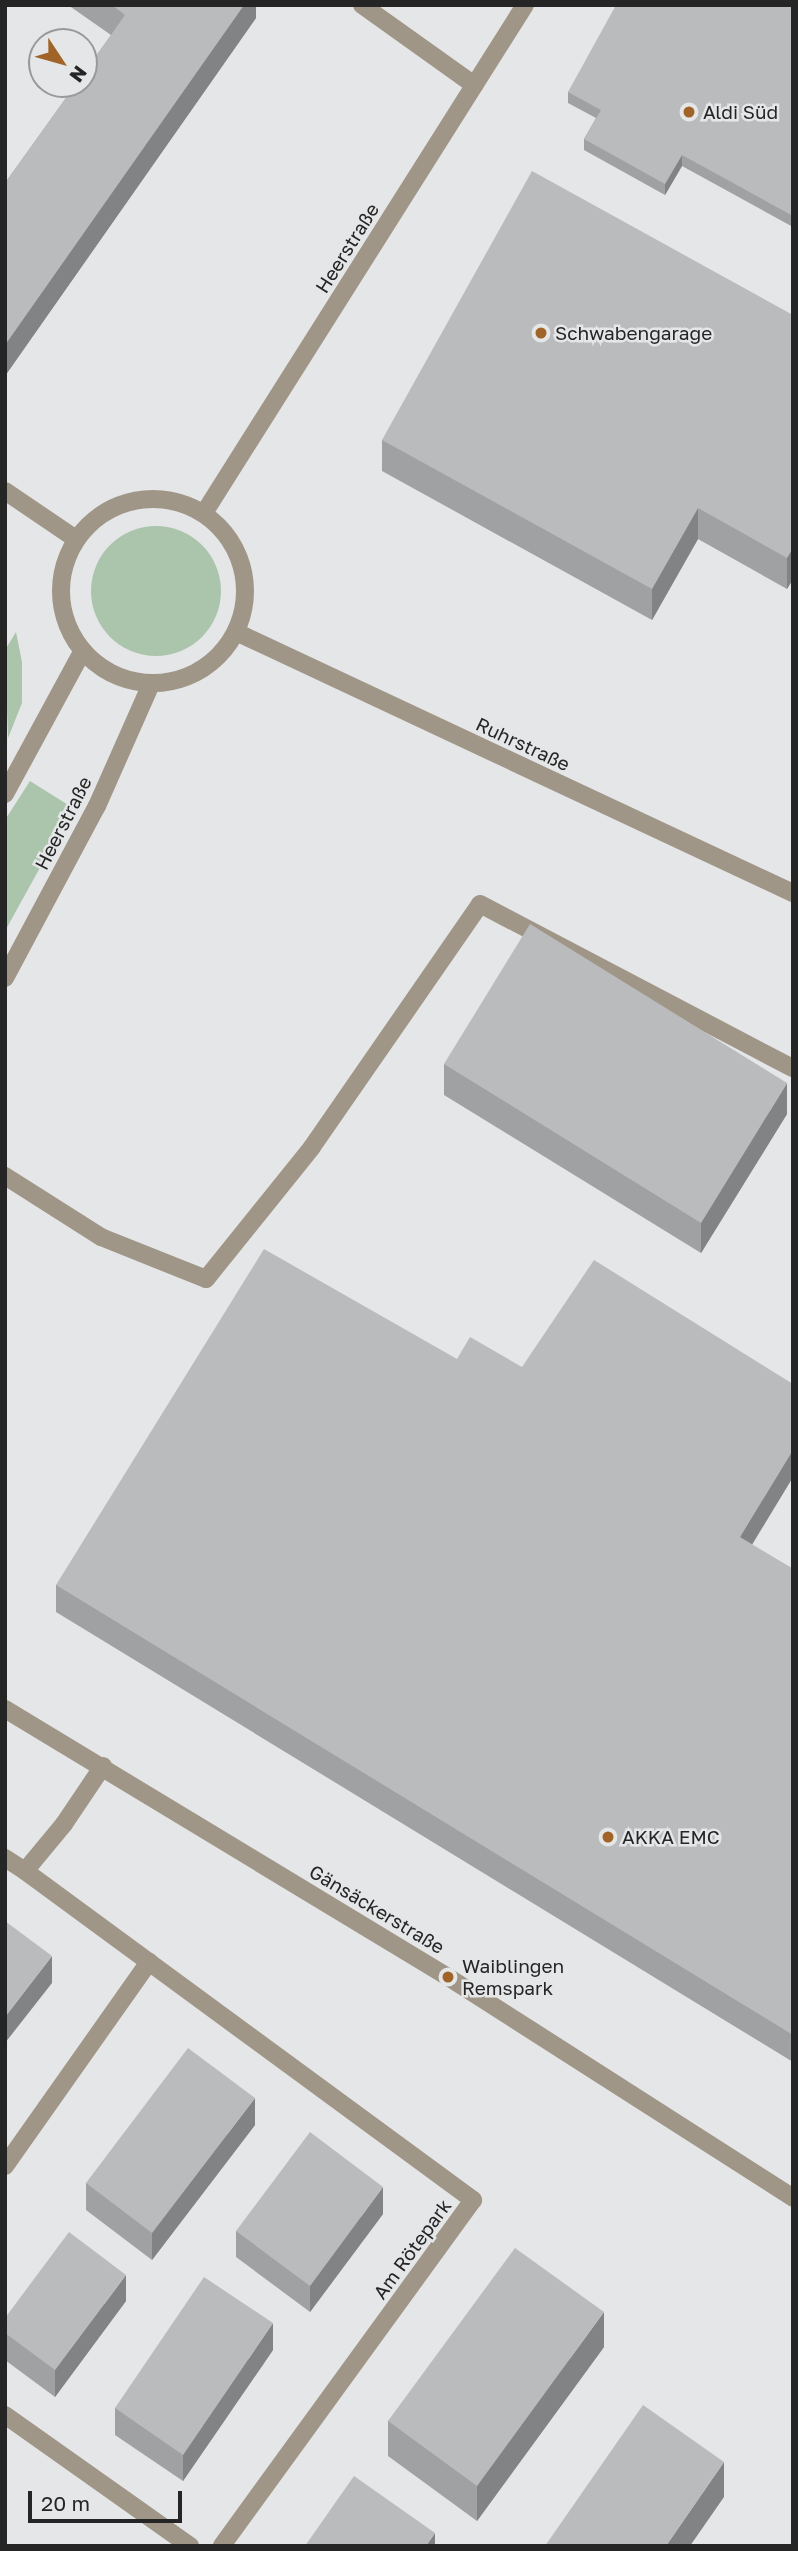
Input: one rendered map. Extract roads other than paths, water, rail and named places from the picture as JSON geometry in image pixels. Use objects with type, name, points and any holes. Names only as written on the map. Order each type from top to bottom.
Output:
[{"type":"street","points":[[362,5],[474,85]]},
{"type":"street","name":"Heerstraße","points":[[204,513],[525,5]]},
{"type":"street","points":[[5,491],[76,539]]},
{"type":"street","points":[[149,498],[177,502],[204,513],[224,530],[239,554],[246,580],[245,607],[236,632],[221,654],[201,671],[177,681],[151,684],[125,681],[102,670],[82,652],[67,626],[60,597],[63,567],[76,539],[95,519],[120,504],[149,498]]},
{"type":"street","name":"Ruhrstraße","points":[[236,632],[793,893]]},
{"type":"street","points":[[5,794],[82,652]]},
{"type":"street","name":"Heerstraße","points":[[5,978],[97,806],[151,684]]},
{"type":"street","points":[[5,1176],[101,1237],[206,1279],[312,1147],[480,904],[793,1068]]},
{"type":"street","name":"Gänsäckerstraße","points":[[5,1709],[448,1977],[793,2198]]},
{"type":"street","points":[[24,1871],[64,1824],[103,1766]]},
{"type":"street","name":"Am Rötepark","points":[[5,1858],[473,2200],[222,2546]]},
{"type":"street","points":[[5,2166],[149,1962]]},
{"type":"street","points":[[5,2415],[190,2546]]},
{"type":"place","name":"Aldi Süd","points":[[689,112]]},
{"type":"place","name":"Schwabengarage","points":[[541,333]]},
{"type":"place","name":"AKKA EMC","points":[[608,1837]]},
{"type":"place","name":"Waiblingen Remspark","points":[[448,1977]]}]
